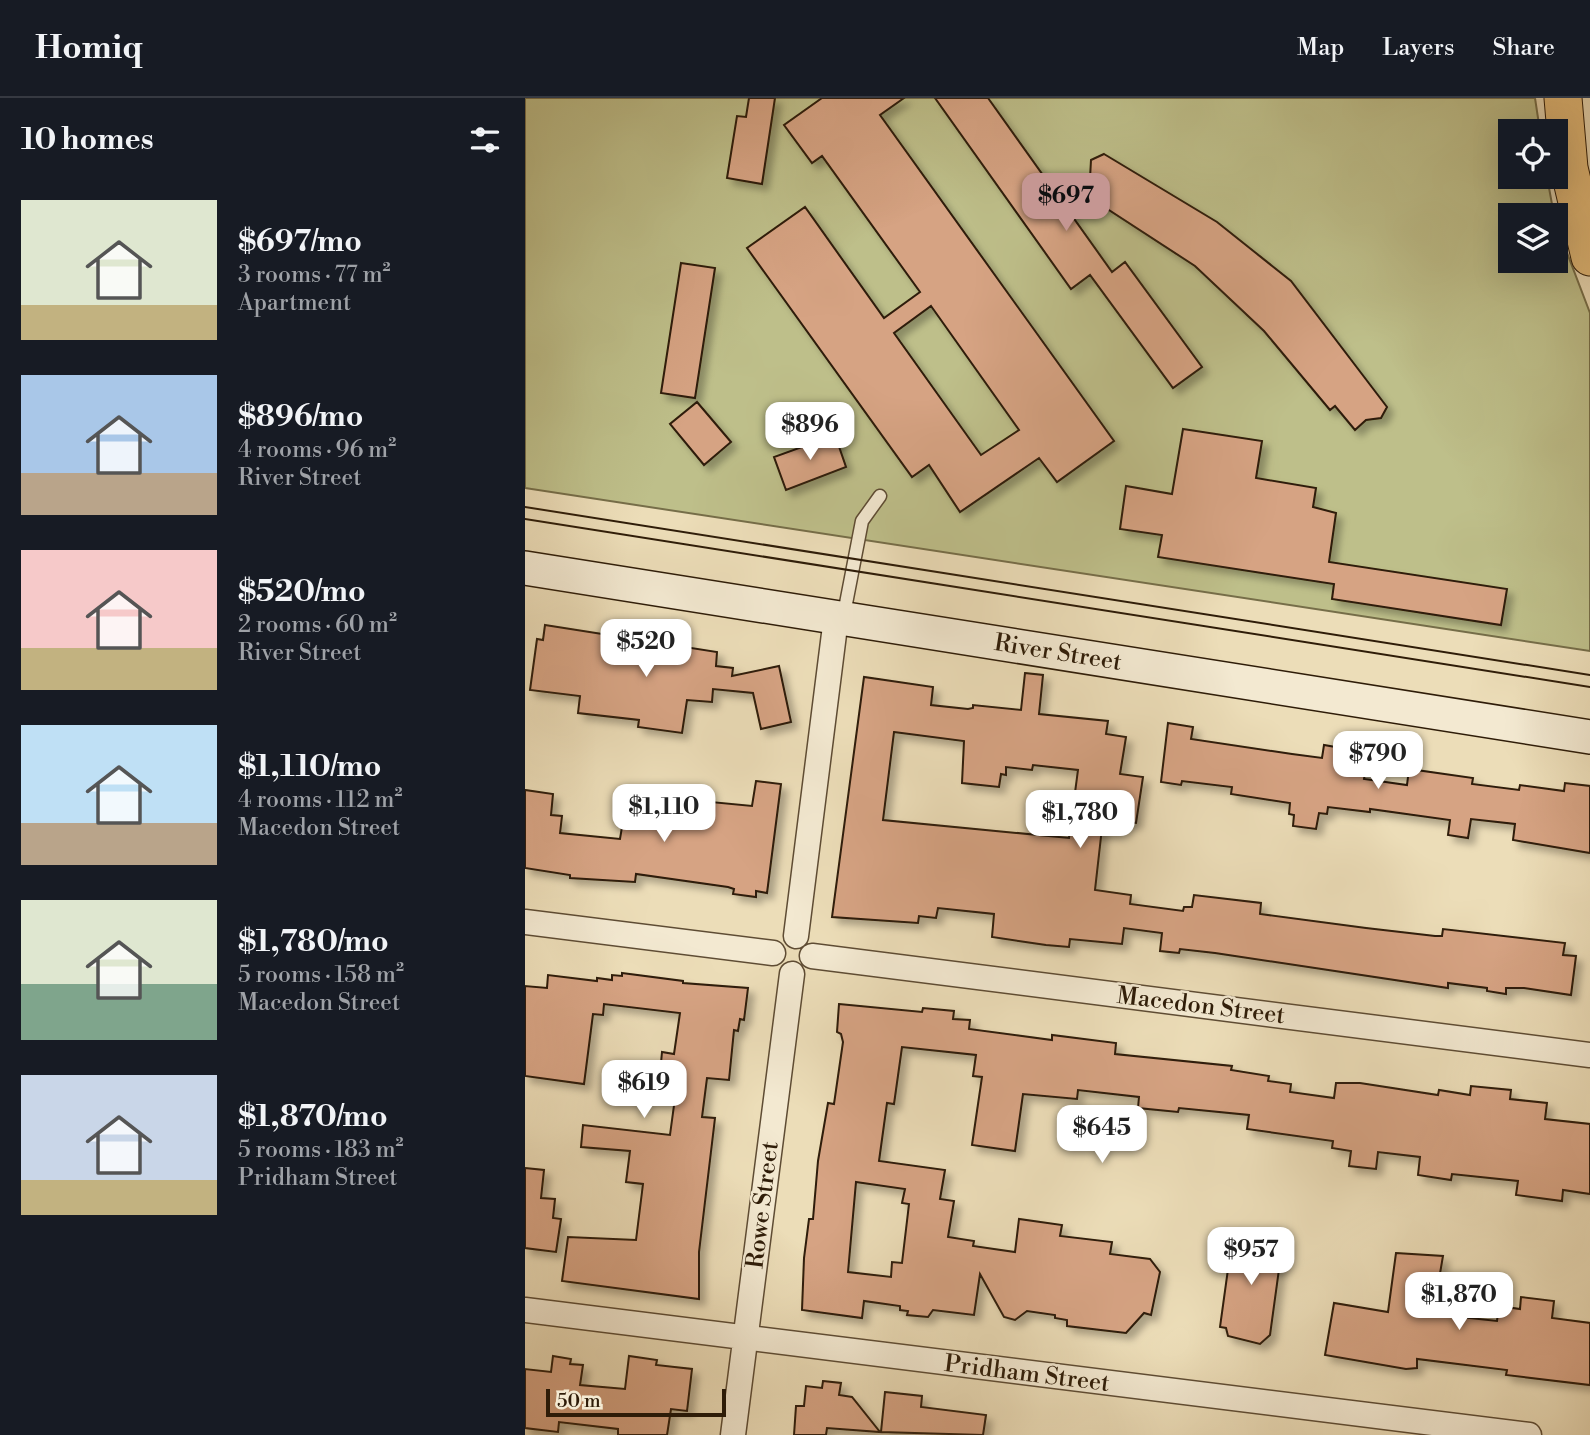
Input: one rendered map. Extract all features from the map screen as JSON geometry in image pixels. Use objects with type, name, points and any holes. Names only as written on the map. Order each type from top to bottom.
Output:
[{"type":"main road","points":[[1563,98],[1569,168],[1590,257]]},
{"type":"street","name":"River Street","points":[[525,568],[1590,737]]},
{"type":"street","points":[[796,936],[840,618]]},
{"type":"street","points":[[525,922],[773,953]]},
{"type":"street","points":[[796,936],[807,941],[812,956],[806,970],[792,974],[778,967],[773,953],[779,940],[796,936]]},
{"type":"street","name":"Macedon Street","points":[[812,956],[1590,1055]]},
{"type":"street","name":"Rowe Street","points":[[733,1435],[792,974]]},
{"type":"street","name":"Pridham Street","points":[[525,1310],[1528,1435]]},
{"type":"lane","points":[[840,618],[862,521],[880,496]]},
{"type":"green space","points":[[525,98],[1535,98],[1538,119],[1498,119],[1498,189],[1549,189],[1552,203],[1498,203],[1498,273],[1568,273],[1568,255],[1590,313],[1590,651],[525,488]]},
{"type":"building","points":[[749,98],[775,98],[762,184],[727,178],[737,116],[746,117]]},
{"type":"building","points":[[822,98],[904,98],[880,115],[1114,441],[1057,482],[1039,458],[960,512],[929,465],[912,477],[747,248],[805,207],[884,318],[920,292],[822,156],[812,163],[784,125]],"holes":[[[931,306],[1019,430],[981,455],[894,333]]]},
{"type":"building","points":[[935,98],[988,98],[1112,272],[1125,262],[1202,367],[1173,388],[1090,275],[1071,289]]},
{"type":"building","points":[[1104,154],[1217,222],[1291,281],[1387,407],[1381,418],[1366,420],[1355,430],[1335,406],[1330,410],[1264,331],[1195,266],[1089,197],[1091,160]]},
{"type":"building","points":[[681,263],[715,268],[695,398],[661,393]]},
{"type":"building","points":[[697,402],[731,442],[704,465],[670,424]]},
{"type":"building","points":[[1183,429],[1262,441],[1256,478],[1316,488],[1313,507],[1336,513],[1329,562],[1507,589],[1501,625],[1332,599],[1334,584],[1158,557],[1162,535],[1120,529],[1126,486],[1172,494]]},
{"type":"building","points":[[835,435],[846,467],[786,490],[774,457]]},
{"type":"building","points":[[545,625],[717,652],[716,666],[733,668],[732,676],[779,666],[791,722],[761,729],[753,693],[713,689],[712,702],[687,700],[682,733],[638,727],[639,720],[578,713],[580,696],[530,690],[537,639],[543,640]]},
{"type":"building","points":[[1025,673],[1043,675],[1039,714],[1108,721],[1106,734],[1126,737],[1120,774],[1143,777],[1136,823],[1103,819],[1095,890],[1131,895],[1130,904],[1183,911],[1184,907],[1192,907],[1194,895],[1261,903],[1260,914],[1366,928],[1435,936],[1442,936],[1443,929],[1565,943],[1563,955],[1576,956],[1571,995],[1524,988],[1506,988],[1506,994],[1487,991],[1487,988],[1448,983],[1448,988],[1215,953],[1180,949],[1179,953],[1160,951],[1162,933],[1124,928],[1122,944],[1070,939],[1069,947],[1046,945],[992,937],[994,914],[938,908],[936,918],[919,916],[918,923],[832,917],[864,677],[933,687],[931,705],[968,709],[973,708],[973,705],[1021,710]],"holes":[[[894,732],[964,741],[962,783],[999,787],[1001,774],[1006,775],[1006,767],[1032,770],[1033,765],[1078,770],[1069,838],[883,820]]]},
{"type":"building","points":[[1168,723],[1193,727],[1191,739],[1292,754],[1322,758],[1324,745],[1347,749],[1345,760],[1367,763],[1364,779],[1407,785],[1409,769],[1473,778],[1472,784],[1519,790],[1520,785],[1564,791],[1565,783],[1590,786],[1590,853],[1513,840],[1515,824],[1471,819],[1468,838],[1448,835],[1450,820],[1370,809],[1370,812],[1328,807],[1327,814],[1319,813],[1316,829],[1293,826],[1294,815],[1289,814],[1290,803],[1231,794],[1232,787],[1182,781],[1181,785],[1161,782]]},
{"type":"building","points":[[756,781],[781,784],[767,893],[756,891],[756,897],[733,894],[734,889],[728,887],[636,874],[635,882],[570,878],[570,875],[525,868],[525,790],[553,794],[551,815],[562,816],[560,833],[620,839],[623,821],[677,828],[680,799],[752,806]]},
{"type":"building","points":[[622,973],[683,983],[748,988],[744,1020],[740,1019],[738,1031],[734,1030],[729,1080],[707,1078],[702,1117],[715,1118],[699,1252],[699,1299],[562,1281],[568,1237],[636,1240],[643,1184],[626,1182],[630,1151],[581,1147],[583,1125],[670,1135],[678,1076],[660,1074],[662,1052],[674,1054],[680,1013],[604,1004],[603,1015],[593,1014],[584,1084],[525,1076],[525,986],[547,988],[548,975],[597,981],[597,978],[612,980],[612,975],[622,976]]},
{"type":"building","points":[[839,1004],[922,1012],[923,1008],[954,1011],[953,1019],[970,1020],[969,1029],[1052,1040],[1052,1035],[1116,1043],[1115,1054],[1232,1066],[1231,1070],[1269,1076],[1268,1081],[1291,1084],[1290,1092],[1334,1098],[1336,1083],[1360,1083],[1438,1095],[1439,1090],[1470,1095],[1471,1086],[1511,1090],[1510,1099],[1547,1103],[1545,1119],[1590,1124],[1590,1194],[1563,1190],[1562,1201],[1516,1195],[1518,1181],[1452,1174],[1451,1180],[1418,1175],[1420,1157],[1378,1152],[1376,1169],[1349,1166],[1351,1151],[1332,1148],[1333,1141],[1247,1129],[1249,1115],[1179,1108],[1178,1112],[1138,1108],[1139,1097],[1078,1090],[1077,1099],[1023,1094],[1015,1151],[972,1145],[982,1077],[973,1076],[976,1055],[902,1047],[894,1104],[887,1103],[879,1161],[945,1170],[940,1199],[954,1201],[948,1237],[974,1241],[973,1246],[1015,1252],[1019,1219],[1062,1225],[1060,1236],[1112,1242],[1110,1254],[1150,1259],[1160,1272],[1151,1315],[1144,1313],[1126,1333],[1067,1326],[1067,1320],[1055,1318],[1055,1315],[1027,1311],[1015,1320],[1004,1317],[980,1274],[974,1315],[933,1310],[928,1317],[907,1315],[908,1311],[900,1310],[900,1306],[864,1301],[862,1318],[802,1310],[809,1219],[813,1219],[818,1161],[828,1103],[834,1104],[843,1042],[841,1034],[837,1032]],"holes":[[[856,1182],[905,1189],[902,1203],[909,1204],[902,1263],[892,1262],[891,1277],[848,1272]]]},
{"type":"building","points":[[525,1168],[544,1170],[541,1198],[555,1199],[553,1218],[561,1219],[556,1252],[525,1248]]},
{"type":"building","points":[[1233,1233],[1283,1240],[1270,1335],[1260,1344],[1228,1336],[1226,1328],[1220,1327]]},
{"type":"building","points":[[1396,1253],[1443,1256],[1433,1314],[1497,1321],[1499,1306],[1520,1309],[1521,1297],[1554,1301],[1552,1318],[1590,1323],[1590,1385],[1506,1375],[1507,1370],[1417,1359],[1417,1368],[1406,1369],[1325,1355],[1334,1303],[1388,1312]]},
{"type":"building","points":[[553,1356],[571,1359],[570,1364],[583,1365],[580,1385],[625,1389],[629,1356],[657,1360],[656,1365],[692,1369],[687,1411],[671,1409],[667,1435],[618,1435],[618,1429],[559,1422],[558,1432],[525,1428],[525,1369],[551,1372]]},
{"type":"building","points":[[823,1381],[841,1383],[839,1395],[852,1397],[880,1432],[827,1428],[826,1435],[794,1435],[796,1406],[804,1406],[806,1386],[822,1388]]},
{"type":"building","points":[[885,1392],[922,1396],[921,1407],[986,1415],[983,1435],[881,1432]]},
{"type":"tram line","points":[[525,507],[1590,675]]},
{"type":"tram line","points":[[525,519],[1590,687]]}]
